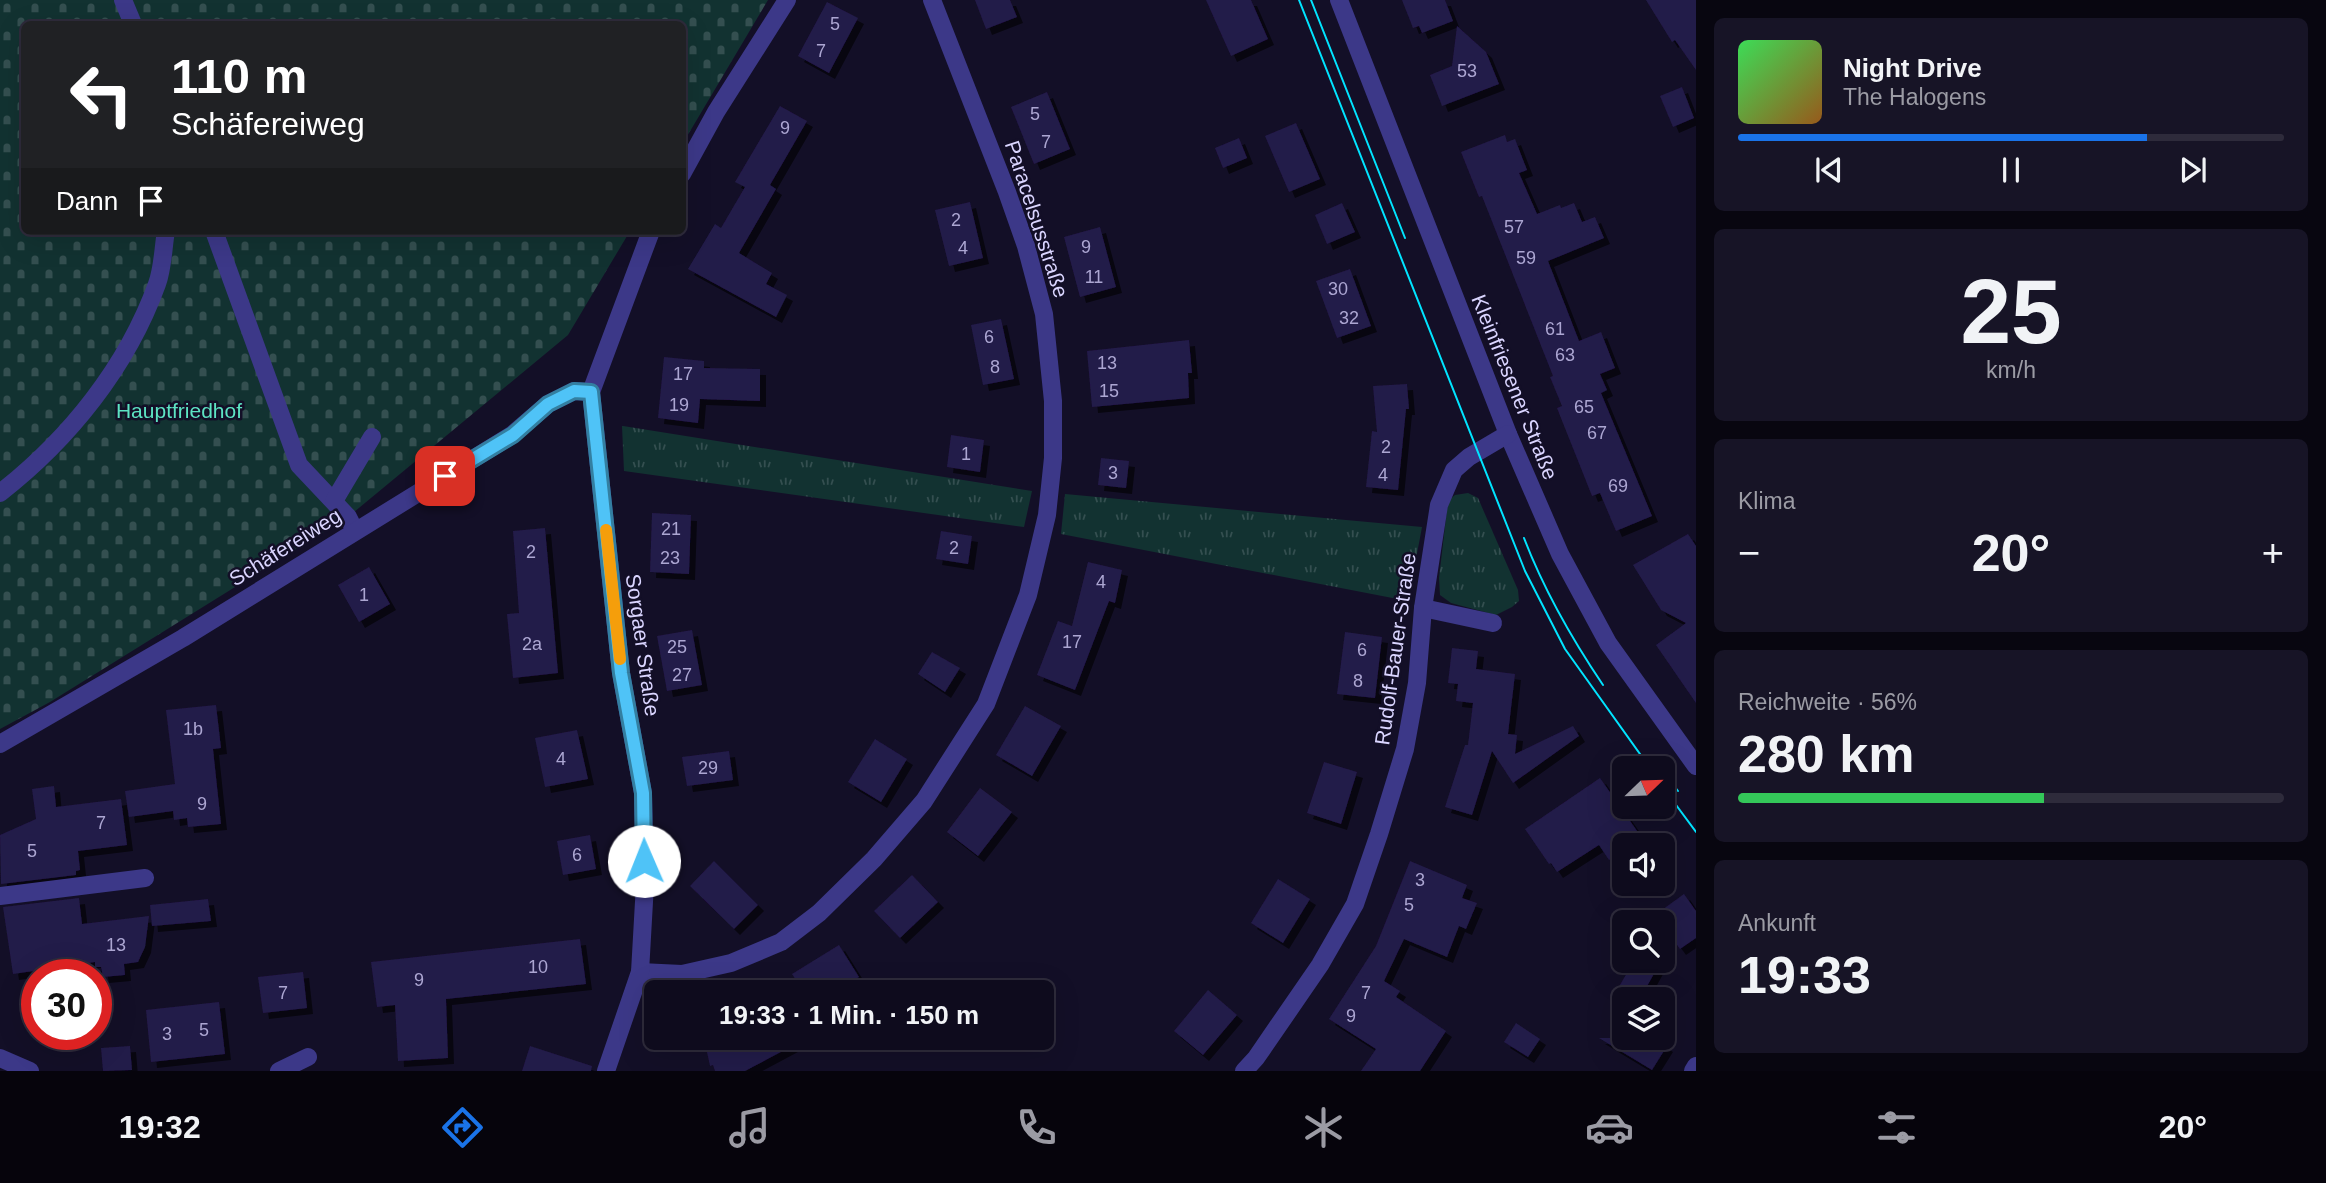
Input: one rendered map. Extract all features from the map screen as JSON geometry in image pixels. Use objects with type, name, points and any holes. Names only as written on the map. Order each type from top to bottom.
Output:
[{"type":"street","points":[[123,0],[132,21]]},
{"type":"street","points":[[686,167],[716,112],[787,0]]},
{"type":"street","name":"Paracelsusstraße","points":[[640,972],[682,974],[731,963],[781,942],[819,913],[865,868],[924,801],[986,704],[1028,595],[1047,515],[1053,458],[1053,401],[1044,314],[1026,246],[1007,192],[932,0]]},
{"type":"street","name":"Kleinfriesener Straße","points":[[1339,0],[1508,434],[1560,554],[1608,643],[1694,758]]},
{"type":"street","points":[[0,493],[33,467],[93,400],[125,355],[158,282],[165,235]]},
{"type":"street","points":[[215,235],[299,465],[348,517],[355,531]]},
{"type":"street","name":"Sorgaer Straße","points":[[606,1071],[640,972],[645,884],[643,793],[621,673],[591,392],[650,235]]},
{"type":"street","name":"Schäfereiweg","points":[[0,744],[172,645],[513,435],[548,404],[574,391],[591,392]]},
{"type":"street","name":"Rudolf-Bauer-Straße","points":[[1244,1071],[1256,1058],[1320,965],[1355,904],[1405,749],[1417,683],[1423,608],[1439,505],[1454,470],[1469,457],[1508,434]]},
{"type":"street","points":[[334,501],[372,437]]},
{"type":"street","points":[[1423,608],[1493,623]]},
{"type":"street","points":[[0,896],[145,878]]},
{"type":"street","points":[[279,1071],[308,1057]]},
{"type":"street","points":[[0,1058],[30,1071]]},
{"type":"street","points":[[1693,1071],[1696,1066]]},
{"type":"green space","name":"Hauptfriedhof","points":[[0,0],[768,0],[686,138],[686,21],[21,21],[21,235],[628,235],[568,335],[348,517],[50,702],[0,729]]},
{"type":"green space","points":[[622,426],[1032,491],[1024,527],[624,471]]},
{"type":"green space","points":[[1468,493],[1478,498],[1518,590],[1519,601],[1496,615],[1451,603],[1440,595],[1439,578],[1448,501],[1455,495]]},
{"type":"green space","points":[[1065,494],[1422,527],[1408,601],[1061,534]]},
{"type":"building","points":[[975,0],[1010,0],[1017,17],[986,29]]},
{"type":"building","points":[[1206,0],[1251,0],[1268,39],[1231,56]]},
{"type":"building","points":[[1402,0],[1445,0],[1453,21],[1422,33],[1419,26],[1413,28]]},
{"type":"building","points":[[1646,0],[1696,0],[1696,70],[1675,40],[1672,42]]},
{"type":"building","points":[[827,2],[858,18],[829,73],[798,56]]},
{"type":"building","points":[[1457,26],[1486,52],[1499,84],[1442,106],[1430,75],[1452,66]]},
{"type":"building","points":[[1682,87],[1694,118],[1673,127],[1660,96]]},
{"type":"building","points":[[1047,92],[1070,149],[1034,164],[1011,107]]},
{"type":"building","points":[[780,106],[807,121],[770,185],[776,189],[739,253],[772,273],[766,284],[787,295],[776,317],[688,269],[715,224],[721,228],[745,187],[735,182]]},
{"type":"building","points":[[1296,123],[1320,179],[1289,192],[1265,136]]},
{"type":"building","points":[[1505,135],[1507,142],[1515,139],[1527,170],[1519,173],[1537,214],[1574,203],[1582,222],[1595,217],[1604,238],[1548,261],[1579,341],[1601,332],[1615,368],[1600,374],[1607,390],[1601,393],[1652,516],[1616,531],[1600,493],[1592,496],[1557,408],[1562,406],[1550,377],[1553,376],[1482,196],[1479,197],[1461,152]]},
{"type":"building","points":[[1239,138],[1247,158],[1223,168],[1215,148]]},
{"type":"building","points":[[970,202],[983,258],[949,266],[935,210]]},
{"type":"building","points":[[1342,203],[1355,232],[1327,244],[1315,215]]},
{"type":"building","points":[[1100,227],[1116,287],[1080,297],[1064,237]]},
{"type":"building","points":[[1350,269],[1371,326],[1337,338],[1316,281]]},
{"type":"building","points":[[1001,319],[1014,379],[983,385],[971,325]]},
{"type":"building","points":[[1189,340],[1192,373],[1188,373],[1189,398],[1092,407],[1087,351]]},
{"type":"building","points":[[664,357],[704,361],[704,368],[760,369],[760,401],[700,399],[698,423],[658,418]]},
{"type":"building","points":[[1407,384],[1409,409],[1406,409],[1398,490],[1366,487],[1372,431],[1377,432],[1373,386]]},
{"type":"building","points":[[951,435],[984,440],[980,472],[947,467]]},
{"type":"building","points":[[1101,458],[1129,461],[1126,488],[1098,485]]},
{"type":"building","points":[[652,513],[691,515],[689,574],[650,572]]},
{"type":"building","points":[[545,528],[558,673],[513,678],[507,614],[519,613],[513,531]]},
{"type":"building","points":[[941,531],[972,536],[968,564],[936,559]]},
{"type":"building","points":[[1688,534],[1696,546],[1696,703],[1656,645],[1686,623],[1661,610],[1633,565]]},
{"type":"building","points":[[1088,562],[1122,570],[1115,603],[1109,601],[1075,690],[1037,675],[1058,621],[1072,626]]},
{"type":"building","points":[[369,567],[390,604],[359,622],[338,585]]},
{"type":"building","points":[[692,630],[702,685],[667,691],[657,636]]},
{"type":"building","points":[[1345,632],[1382,637],[1375,698],[1337,694]]},
{"type":"building","points":[[1452,648],[1478,651],[1476,669],[1515,674],[1508,734],[1517,735],[1515,754],[1573,726],[1579,736],[1513,783],[1492,751],[1472,815],[1445,807],[1465,745],[1468,745],[1473,703],[1456,701],[1458,684],[1448,683]]},
{"type":"building","points":[[932,652],[960,668],[945,692],[918,674]]},
{"type":"building","points":[[216,705],[221,748],[213,749],[221,824],[188,827],[187,818],[174,820],[173,811],[129,817],[125,791],[175,784],[166,710]]},
{"type":"building","points":[[1025,706],[1061,726],[1032,776],[996,755]]},
{"type":"building","points":[[577,730],[588,779],[545,787],[535,738]]},
{"type":"building","points":[[875,739],[907,759],[881,802],[848,782]]},
{"type":"building","points":[[729,751],[733,780],[687,786],[682,757]]},
{"type":"building","points":[[1324,762],[1357,772],[1341,824],[1307,813]]},
{"type":"building","points":[[1600,778],[1612,795],[1612,819],[1629,819],[1638,833],[1612,833],[1612,858],[1609,860],[1599,845],[1557,872],[1525,829]]},
{"type":"building","points":[[54,786],[56,807],[121,799],[127,845],[78,851],[80,870],[76,871],[76,875],[1,884],[0,835],[36,819],[32,789]]},
{"type":"building","points":[[980,788],[1012,812],[978,856],[947,832]]},
{"type":"building","points":[[590,835],[596,869],[563,875],[557,841]]},
{"type":"building","points":[[714,861],[758,905],[734,929],[690,886]]},
{"type":"building","points":[[1410,861],[1467,885],[1462,898],[1477,903],[1466,929],[1459,926],[1447,957],[1404,939],[1384,981],[1400,991],[1396,997],[1446,1031],[1420,1071],[1361,1071],[1376,1049],[1329,1019],[1376,946]]},
{"type":"building","points":[[912,875],[938,902],[900,938],[874,911]]},
{"type":"building","points":[[1278,879],[1310,899],[1283,943],[1251,923]]},
{"type":"building","points":[[1684,894],[1696,911],[1696,938],[1680,949],[1675,942],[1675,910],[1662,910]]},
{"type":"building","points":[[79,898],[82,924],[149,916],[145,947],[138,962],[124,964],[125,975],[112,976],[112,959],[21,959],[21,973],[13,974],[3,907]]},
{"type":"building","points":[[208,899],[211,921],[152,926],[150,905]]},
{"type":"building","points":[[580,939],[586,984],[446,999],[448,1058],[398,1061],[395,1005],[377,1007],[371,962]]},
{"type":"building","points":[[839,945],[859,977],[854,980],[796,980],[792,974]]},
{"type":"building","points":[[303,972],[307,1008],[263,1013],[258,977]]},
{"type":"building","points":[[1627,973],[1654,973],[1647,987],[1619,987]]},
{"type":"building","points":[[1208,990],[1237,1015],[1203,1055],[1174,1031]]},
{"type":"building","points":[[219,1002],[225,1054],[151,1062],[146,1010]]},
{"type":"building","points":[[1516,1023],[1540,1039],[1528,1057],[1504,1042]]},
{"type":"building","points":[[1599,1038],[1612,1038],[1612,1046]]},
{"type":"building","points":[[130,1046],[132,1070],[103,1071],[101,1050],[112,1050],[112,1047]]},
{"type":"building","points":[[530,1046],[592,1066],[591,1071],[522,1071]]},
{"type":"building","points":[[707,1050],[784,1050],[745,1071],[715,1071],[713,1065],[710,1066]]},
{"type":"building","points":[[1619,1050],[1664,1050],[1652,1070]]},
{"type":"tram line","points":[[1299,0],[1525,571],[1565,649],[1641,756]]},
{"type":"tram line","points":[[1311,0],[1405,238]]},
{"type":"tram line","points":[[1524,538],[1559,614],[1603,685]]},
{"type":"tram line","points":[[1675,787],[1678,791]]},
{"type":"tram line","points":[[1675,804],[1696,832]]},
{"type":"slow traffic","points":[[606,530],[620,659]]},
{"type":"route","points":[[445,476],[513,435],[548,404],[574,391],[591,392],[621,673],[643,793],[644,861]]}]
